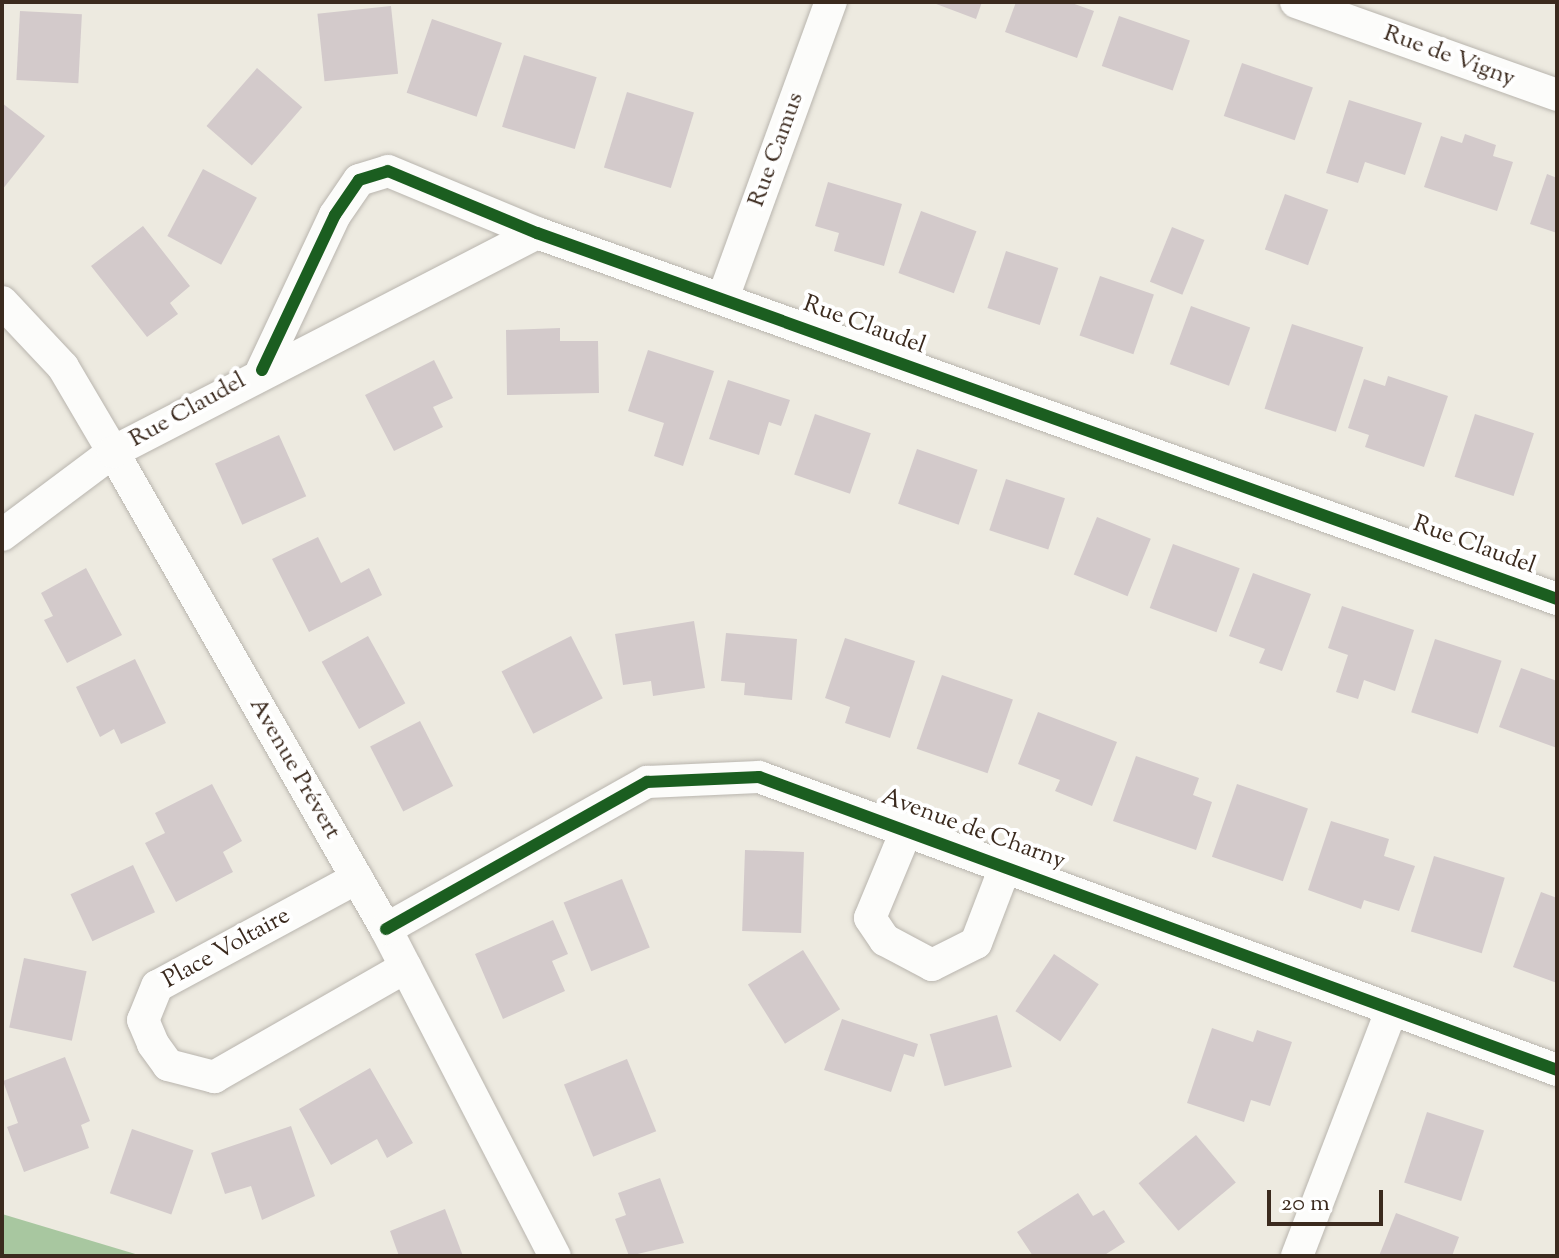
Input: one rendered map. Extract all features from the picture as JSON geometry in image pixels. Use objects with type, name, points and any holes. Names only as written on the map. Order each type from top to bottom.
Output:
[{"type":"street","name":"Rue Camus","points":[[723,298],[831,2]]},
{"type":"street","name":"Rue de Vigny","points":[[1296,2],[1557,95]]},
{"type":"street","name":"Rue Claudel","points":[[262,370],[359,180],[388,171],[537,233],[1557,599]]},
{"type":"street","name":"Rue Claudel","points":[[2,535],[113,452],[262,370],[537,233]]},
{"type":"street","name":"Avenue Prévert","points":[[2,302],[63,367],[113,452],[386,929],[555,1256]]},
{"type":"street","name":"Avenue de Charny","points":[[386,929],[647,782],[759,777],[1006,865],[1391,1011],[1557,1070]]},
{"type":"street","points":[[907,829],[870,918],[885,940],[932,965],[976,943],[1006,865]]},
{"type":"street","name":"Place Voltaire","points":[[357,878],[157,986],[143,1020],[153,1044],[168,1065],[214,1077],[406,967]]},
{"type":"street","points":[[1297,1256],[1391,1011]]},
{"type":"green space","points":[[2,1214],[142,1256],[2,1256]]},
{"type":"building","points":[[931,2],[982,2],[976,19]]},
{"type":"building","points":[[1016,2],[1069,2],[1094,11],[1077,58],[1005,32]]},
{"type":"building","points":[[391,6],[398,74],[325,81],[317,14]]},
{"type":"building","points":[[20,11],[82,14],[78,83],[16,80]]},
{"type":"building","points":[[1119,16],[1190,40],[1173,91],[1102,66]]},
{"type":"building","points":[[432,19],[502,43],[477,117],[407,93]]},
{"type":"building","points":[[524,55],[597,77],[575,149],[502,127]]},
{"type":"building","points":[[1242,63],[1313,87],[1295,140],[1224,116]]},
{"type":"building","points":[[257,68],[302,107],[252,165],[206,126]]},
{"type":"building","points":[[627,92],[694,112],[671,188],[604,168]]},
{"type":"building","points":[[1349,100],[1422,123],[1405,175],[1365,162],[1358,183],[1326,173]]},
{"type":"building","points":[[2,103],[45,136],[2,190]]},
{"type":"building","points":[[1465,134],[1496,145],[1493,156],[1513,162],[1497,211],[1424,187],[1441,136],[1462,143]]},
{"type":"building","points":[[203,169],[257,198],[221,265],[167,236]]},
{"type":"building","points":[[1547,174],[1557,178],[1557,233],[1530,224]]},
{"type":"building","points":[[828,182],[902,204],[884,266],[834,251],[839,233],[815,226]]},
{"type":"building","points":[[1285,194],[1328,210],[1308,265],[1265,249]]},
{"type":"building","points":[[921,211],[976,231],[954,293],[898,273]]},
{"type":"building","points":[[143,226],[190,286],[170,303],[178,314],[147,337],[91,266]]},
{"type":"building","points":[[1172,227],[1204,240],[1182,295],[1150,282]]},
{"type":"building","points":[[1006,251],[1058,268],[1040,325],[987,308]]},
{"type":"building","points":[[1100,276],[1154,295],[1133,354],[1079,336]]},
{"type":"building","points":[[1191,306],[1250,328],[1229,386],[1170,364]]},
{"type":"building","points":[[1292,324],[1363,347],[1336,432],[1264,409]]},
{"type":"building","points":[[560,328],[560,341],[598,341],[599,393],[507,395],[506,330]]},
{"type":"building","points":[[648,350],[714,371],[683,466],[654,456],[664,423],[628,411]]},
{"type":"building","points":[[434,360],[453,398],[433,407],[443,427],[394,451],[365,395]]},
{"type":"building","points":[[1388,376],[1448,396],[1424,467],[1365,447],[1369,435],[1348,428],[1364,379],[1385,386]]},
{"type":"building","points":[[728,380],[790,400],[781,426],[769,422],[759,455],[709,439]]},
{"type":"building","points":[[815,414],[871,433],[850,494],[794,475]]},
{"type":"building","points":[[1475,414],[1534,433],[1514,496],[1455,477]]},
{"type":"building","points":[[279,435],[306,496],[242,525],[215,463]]},
{"type":"building","points":[[917,449],[978,470],[959,525],[898,504]]},
{"type":"building","points":[[1006,479],[1065,498],[1048,550],[989,530]]},
{"type":"building","points":[[1097,517],[1151,539],[1128,596],[1074,574]]},
{"type":"building","points":[[318,537],[341,583],[369,568],[382,595],[309,632],[272,559]]},
{"type":"building","points":[[1173,544],[1240,568],[1216,632],[1150,608]]},
{"type":"building","points":[[86,568],[122,635],[67,663],[44,620],[53,616],[41,593]]},
{"type":"building","points":[[1253,573],[1311,594],[1282,671],[1259,663],[1265,649],[1229,636]]},
{"type":"building","points":[[1342,606],[1414,630],[1395,691],[1364,680],[1358,699],[1336,692],[1348,655],[1328,648]]},
{"type":"building","points":[[694,621],[705,688],[653,696],[651,681],[623,685],[615,634]]},
{"type":"building","points":[[726,633],[797,639],[792,700],[744,695],[745,683],[721,681]]},
{"type":"building","points":[[368,636],[405,703],[359,729],[322,662]]},
{"type":"building","points":[[571,636],[603,698],[533,734],[502,671]]},
{"type":"building","points":[[845,638],[915,661],[890,738],[845,723],[850,707],[825,698]]},
{"type":"building","points":[[1435,639],[1502,661],[1478,734],[1411,712]]},
{"type":"building","points":[[135,659],[166,723],[121,744],[114,729],[100,737],[76,687]]},
{"type":"building","points":[[1521,668],[1557,681],[1557,748],[1499,727]]},
{"type":"building","points":[[942,675],[1013,699],[988,773],[917,749]]},
{"type":"building","points":[[1038,712],[1117,742],[1092,806],[1055,791],[1060,780],[1018,764]]},
{"type":"building","points":[[420,721],[453,786],[403,811],[370,746]]},
{"type":"building","points":[[1136,756],[1199,778],[1193,795],[1212,802],[1196,850],[1113,821]]},
{"type":"building","points":[[212,784],[242,841],[223,852],[233,872],[176,902],[145,843],[165,833],[155,813]]},
{"type":"building","points":[[1237,784],[1308,808],[1283,881],[1212,857]]},
{"type":"building","points":[[1331,821],[1389,839],[1384,856],[1415,866],[1399,911],[1364,900],[1361,909],[1308,890]]},
{"type":"building","points":[[745,850],[804,852],[801,933],[742,931]]},
{"type":"building","points":[[1434,856],[1505,878],[1482,953],[1411,932]]},
{"type":"building","points":[[133,865],[155,912],[92,941],[70,894]]},
{"type":"building","points":[[622,879],[650,948],[591,971],[564,903]]},
{"type":"building","points":[[1541,892],[1557,898],[1557,983],[1513,967]]},
{"type":"building","points":[[553,920],[568,954],[552,961],[565,991],[503,1019],[475,954]]},
{"type":"building","points":[[803,950],[840,1009],[785,1044],[748,984]]},
{"type":"building","points":[[1054,954],[1099,984],[1060,1041],[1015,1011]]},
{"type":"building","points":[[24,958],[87,971],[72,1041],[9,1027]]},
{"type":"building","points":[[997,1015],[1012,1067],[945,1086],[930,1034]]},
{"type":"building","points":[[842,1019],[918,1044],[914,1057],[904,1054],[891,1092],[824,1070]]},
{"type":"building","points":[[1212,1028],[1253,1042],[1257,1030],[1292,1042],[1270,1106],[1251,1100],[1244,1122],[1187,1103]]},
{"type":"building","points":[[65,1057],[90,1121],[81,1125],[89,1148],[24,1172],[7,1127],[18,1123],[3,1081]]},
{"type":"building","points":[[627,1059],[656,1131],[593,1157],[564,1084]]},
{"type":"building","points":[[370,1068],[413,1143],[387,1158],[377,1139],[331,1165],[299,1109]]},
{"type":"building","points":[[1427,1112],[1484,1131],[1461,1201],[1404,1182]]},
{"type":"building","points":[[291,1126],[315,1196],[262,1220],[251,1186],[225,1194],[211,1153]]},
{"type":"building","points":[[132,1129],[193,1150],[171,1214],[110,1193]]},
{"type":"building","points":[[1196,1135],[1236,1182],[1178,1231],[1139,1183]]},
{"type":"building","points":[[660,1178],[684,1243],[629,1256],[615,1219],[626,1215],[618,1193]]},
{"type":"building","points":[[1078,1193],[1093,1216],[1104,1210],[1125,1242],[1103,1256],[1033,1256],[1017,1232]]},
{"type":"building","points":[[445,1209],[463,1256],[399,1256],[390,1231]]},
{"type":"building","points":[[1396,1213],[1459,1237],[1452,1256],[1379,1256]]},
{"type":"cycle path","points":[[262,370],[335,215],[359,180],[388,171],[537,233],[1557,599]]},
{"type":"cycle path","points":[[386,929],[647,782],[759,777],[1557,1070]]}]
